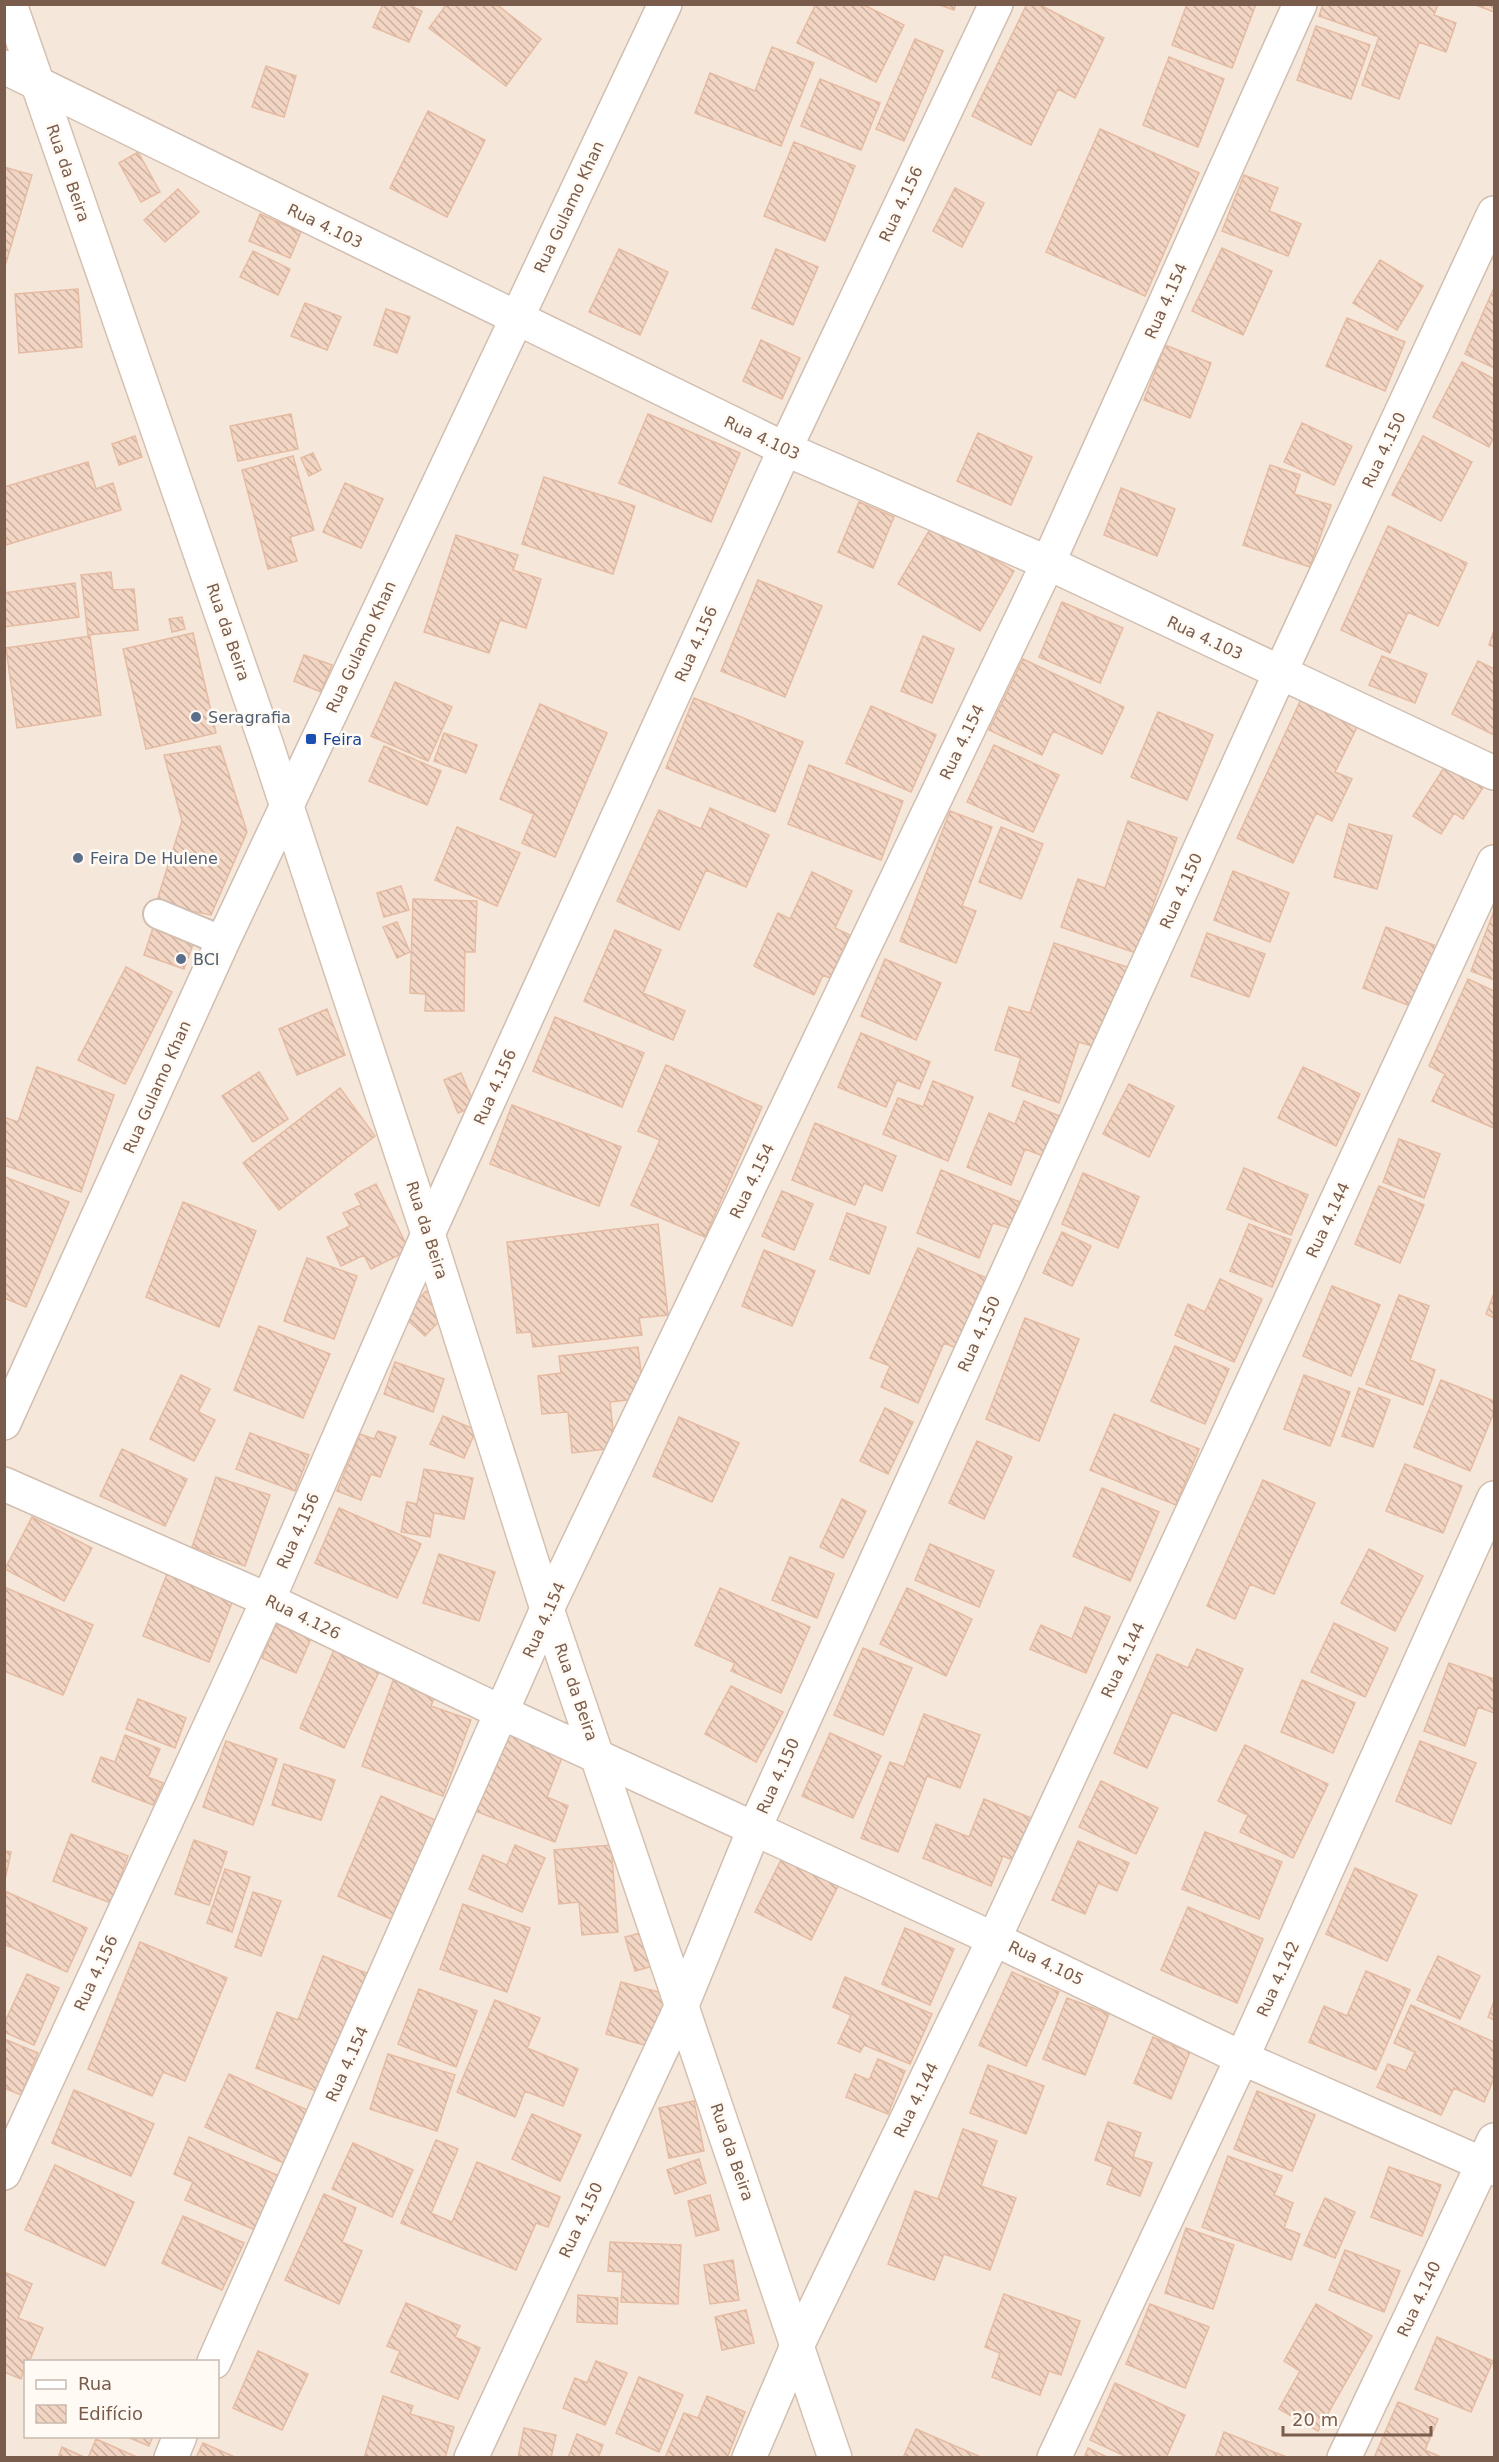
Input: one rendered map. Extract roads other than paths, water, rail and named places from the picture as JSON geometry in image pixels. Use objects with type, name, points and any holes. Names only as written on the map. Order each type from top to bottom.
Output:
[{"type":"street","name":"Rua da Beira","points":[[10,4],[286,805],[428,1233],[547,1609],[835,2457]]},
{"type":"street","name":"Rua Gulamo Khan","points":[[4,1423],[286,805],[665,4]]},
{"type":"street","name":"Rua 4.156","points":[[4,2173],[268,1600],[428,1233],[785,449],[996,4]]},
{"type":"street","name":"Rua 4.154","points":[[214,2360],[503,1713],[547,1609],[1048,563],[1300,4]]},
{"type":"street","name":"Rua 4.103","points":[[4,67],[515,319],[785,449],[1048,563],[1494,773]]},
{"type":"street","name":"Rua 4.150","points":[[471,2457],[682,2005],[755,1827],[1280,673],[1494,213]]},
{"type":"street","name":"Rua 4.144","points":[[749,2457],[797,2346],[994,1939],[1494,862]]},
{"type":"street","name":"Rua 4.126","points":[[4,1484],[268,1600],[503,1713],[598,1755]]},
{"type":"street","name":"Rua 4.142","points":[[1054,2457],[1242,2058],[1494,1498]]},
{"type":"street","name":"Rua 4.105","points":[[598,1755],[994,1939],[1242,2058],[1491,2158]]},
{"type":"street","name":"Rua 4.140","points":[[1344,2457],[1491,2158]]},
{"type":"street","points":[[171,2457],[179,2438]]},
{"type":"lane","points":[[158,914],[223,941]]},
{"type":"place","name":"Seragrafia","points":[[196,717]]},
{"type":"place","name":"Feira","points":[[311,739]]},
{"type":"place","name":"Feira De Hulene","points":[[78,858]]},
{"type":"place","name":"BCI","points":[[181,959]]}]
